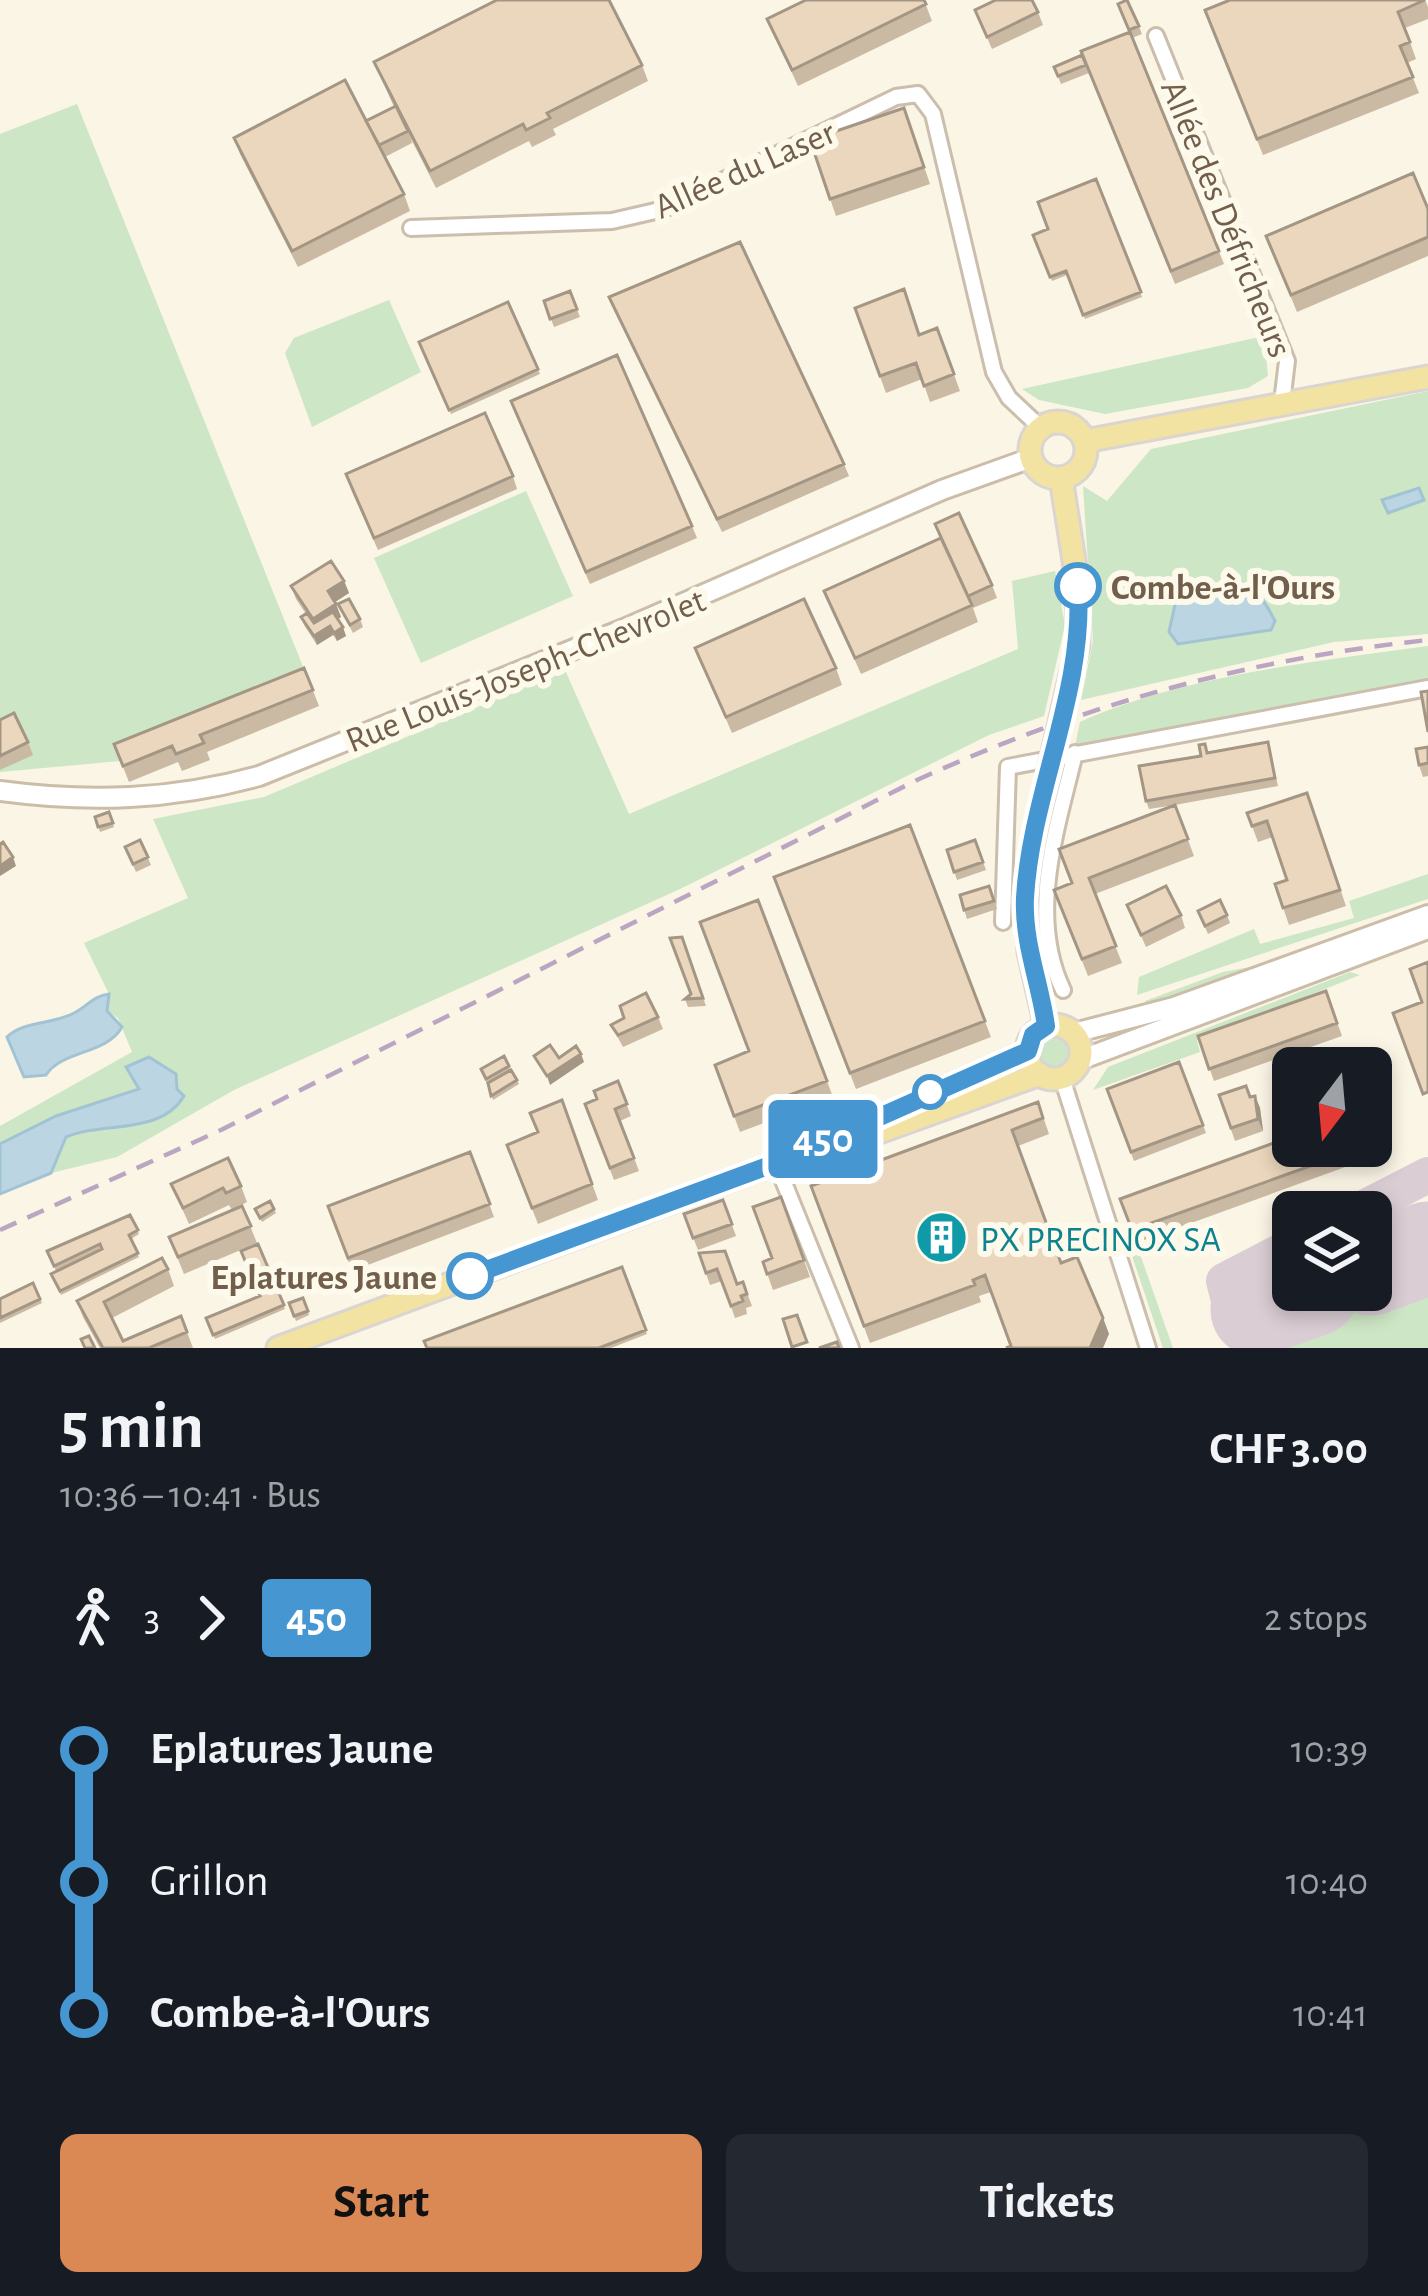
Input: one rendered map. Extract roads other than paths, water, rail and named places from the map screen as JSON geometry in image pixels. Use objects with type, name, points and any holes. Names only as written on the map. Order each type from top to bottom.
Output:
[{"type":"main road","points":[[1085,441],[1428,377]]},
{"type":"main road","points":[[1062,421],[1076,428],[1085,441],[1082,465],[1061,478],[1042,473],[1030,458],[1030,445],[1040,428],[1062,421]]},
{"type":"main road","name":"Rue Louis-Joseph-Chevrolet","points":[[0,791],[132,798],[197,791],[259,776],[644,621],[942,490],[1030,458]]},
{"type":"main road","points":[[1046,1026],[1028,944],[1029,859],[1078,645],[1078,586],[1061,478]]},
{"type":"main road","points":[[278,1348],[776,1163],[1028,1051],[1033,1035],[1046,1026],[1074,1033],[1174,1007],[1428,915]]},
{"type":"main road","points":[[776,1163],[828,1153],[958,1100],[1051,1076],[1080,1060],[1428,929]]},
{"type":"main road","points":[[1074,1033],[1080,1060]]},
{"type":"main road","points":[[1028,1051],[1051,1076]]},
{"type":"street","name":"Allée des Défricheurs","points":[[1156,36],[1287,361],[1282,402]]},
{"type":"street","name":"Allée du Laser","points":[[411,228],[612,221],[664,209],[913,93],[925,98],[994,372],[1009,398],[1040,428]]},
{"type":"street","points":[[1003,922],[1008,767],[1428,688]]},
{"type":"street","points":[[1063,990],[1049,952],[1047,882],[1075,754]]},
{"type":"street","points":[[1051,1076],[1148,1348]]},
{"type":"street","points":[[776,1163],[851,1348]]},
{"type":"water","points":[[1419,488],[1424,500],[1388,513],[1382,500]]},
{"type":"water","points":[[1233,579],[1263,601],[1275,621],[1271,630],[1178,644],[1169,632],[1176,600]]},
{"type":"water","points":[[109,994],[107,1011],[122,1027],[115,1036],[62,1061],[46,1075],[24,1077],[7,1037],[22,1028],[66,1017]]},
{"type":"water","points":[[149,1057],[176,1074],[177,1089],[184,1096],[174,1109],[146,1122],[66,1137],[51,1173],[0,1194],[0,1144],[56,1116],[139,1089],[126,1067]]},
{"type":"railway","points":[[0,1230],[221,1130],[979,753],[1167,689],[1295,659],[1428,640]]},
{"type":"place","name":"Combe-à-l'Ours","points":[[1078,586]]},
{"type":"place","name":"PX PRECINOX SA","points":[[941,1238]]},
{"type":"place","name":"Eplatures Jaune","points":[[470,1276]]}]
